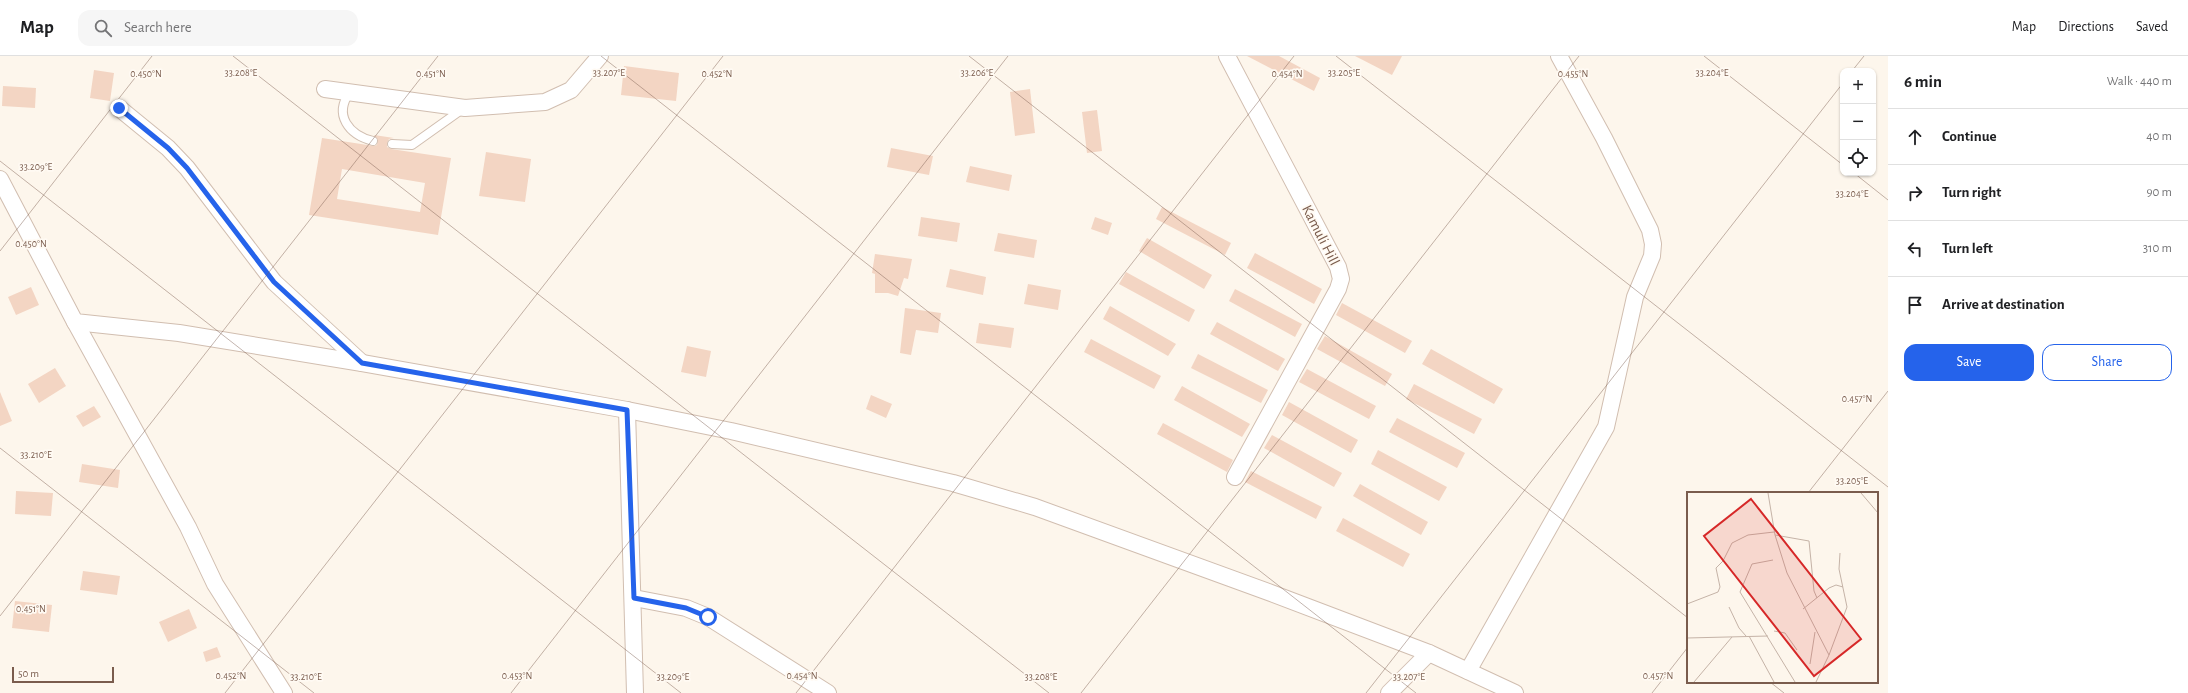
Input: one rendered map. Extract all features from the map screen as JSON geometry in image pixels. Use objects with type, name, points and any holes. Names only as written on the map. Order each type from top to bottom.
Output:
[{"type":"street","points":[[325,89],[465,108],[545,102],[559,97],[571,90],[600,56]]},
{"type":"street","name":"Kamuli Hill","points":[[1227,56],[1338,268],[1341,279],[1338,289],[1234,477]]},
{"type":"street","points":[[1468,671],[1606,427],[1635,297],[1652,256],[1653,244],[1650,230],[1604,138],[1559,56]]},
{"type":"street","points":[[119,108],[168,148],[187,168],[274,282],[362,363]]},
{"type":"street","points":[[0,179],[74,322],[188,527],[215,584],[284,693]]},
{"type":"street","points":[[74,322],[179,333],[362,363],[627,410],[731,431],[954,483],[1035,507],[1264,590],[1429,653],[1515,693]]},
{"type":"street","points":[[627,410],[634,598],[635,693]]},
{"type":"street","points":[[634,598],[686,608],[708,617],[828,693]]},
{"type":"street","points":[[1389,693],[1429,653]]},
{"type":"lane","points":[[350,92],[343,102],[342,112],[348,125],[360,138],[373,141]]},
{"type":"lane","points":[[392,144],[412,145],[465,108]]},
{"type":"building","points":[[1247,56],[1279,56],[1320,78],[1314,91]]},
{"type":"building","points":[[1355,56],[1402,56],[1392,75]]},
{"type":"building","points":[[624,66],[679,73],[676,101],[621,95]]},
{"type":"building","points":[[94,70],[114,73],[110,101],[90,98]]},
{"type":"building","points":[[3,86],[36,88],[35,108],[2,106]]},
{"type":"building","points":[[1030,89],[1035,133],[1015,136],[1010,92]]},
{"type":"building","points":[[1097,110],[1102,151],[1087,153],[1082,112]]},
{"type":"building","points":[[374,135],[394,138],[389,139],[387,143],[387,147],[391,149],[451,158],[438,235],[309,215],[322,138],[374,146],[377,145],[378,140]],"holes":[[[342,169],[425,183],[420,212],[337,199]]]},
{"type":"building","points":[[891,148],[933,156],[929,175],[887,167]]},
{"type":"building","points":[[486,152],[531,159],[525,202],[479,196]]},
{"type":"building","points":[[970,166],[1012,175],[1009,191],[966,182]]},
{"type":"building","points":[[1162,207],[1231,243],[1225,255],[1156,219]]},
{"type":"building","points":[[921,217],[960,223],[957,242],[918,236]]},
{"type":"building","points":[[1095,217],[1112,223],[1108,235],[1091,229]]},
{"type":"building","points":[[998,233],[1037,240],[1034,258],[994,251]]},
{"type":"building","points":[[1147,238],[1212,275],[1204,289],[1139,251]]},
{"type":"building","points":[[1255,253],[1322,289],[1314,304],[1247,268]]},
{"type":"building","points":[[875,254],[912,259],[908,279],[904,278],[898,296],[888,293],[875,293],[875,274],[872,273]]},
{"type":"building","points":[[950,269],[986,277],[983,295],[946,287]]},
{"type":"building","points":[[1126,272],[1195,310],[1189,322],[1119,284]]},
{"type":"building","points":[[1028,284],[1061,290],[1058,310],[1024,304]]},
{"type":"building","points":[[31,287],[39,305],[16,315],[8,297]]},
{"type":"building","points":[[1235,289],[1302,324],[1295,337],[1229,301]]},
{"type":"building","points":[[1342,303],[1412,341],[1405,353],[1336,315]]},
{"type":"building","points":[[1110,306],[1176,344],[1168,356],[1103,319]]},
{"type":"building","points":[[905,308],[941,313],[938,333],[916,330],[911,355],[900,353]]},
{"type":"building","points":[[1217,322],[1285,359],[1278,371],[1210,334]]},
{"type":"building","points":[[979,323],[1014,328],[1011,348],[976,343]]},
{"type":"building","points":[[1325,336],[1392,374],[1385,386],[1317,349]]},
{"type":"building","points":[[1091,339],[1161,376],[1154,389],[1084,352]]},
{"type":"building","points":[[687,346],[711,351],[706,377],[681,372]]},
{"type":"building","points":[[1431,349],[1503,389],[1494,404],[1422,364]]},
{"type":"building","points":[[1198,354],[1268,390],[1261,403],[1191,368]]},
{"type":"building","points":[[55,368],[66,386],[39,403],[28,384]]},
{"type":"building","points":[[1307,369],[1376,406],[1369,419],[1299,382]]},
{"type":"building","points":[[1414,384],[1482,419],[1474,434],[1406,399]]},
{"type":"building","points":[[1182,386],[1250,424],[1242,437],[1174,400]]},
{"type":"building","points":[[0,392],[12,421],[0,426]]},
{"type":"building","points":[[871,395],[892,404],[886,418],[866,409]]},
{"type":"building","points":[[1289,402],[1358,440],[1351,453],[1282,415]]},
{"type":"building","points":[[94,406],[101,417],[83,427],[76,416]]},
{"type":"building","points":[[1397,418],[1465,453],[1457,468],[1389,432]]},
{"type":"building","points":[[1163,423],[1233,460],[1227,472],[1157,434]]},
{"type":"building","points":[[1272,435],[1342,473],[1334,487],[1264,448]]},
{"type":"building","points":[[1378,450],[1447,487],[1439,501],[1371,464]]},
{"type":"building","points":[[82,464],[120,470],[118,488],[79,482]]},
{"type":"building","points":[[1251,471],[1322,507],[1316,519],[1245,482]]},
{"type":"building","points":[[1360,484],[1428,522],[1421,535],[1353,496]]},
{"type":"building","points":[[16,491],[53,493],[51,516],[15,514]]},
{"type":"building","points":[[1343,518],[1410,554],[1403,567],[1336,531]]},
{"type":"building","points":[[83,571],[120,576],[117,595],[80,590]]},
{"type":"building","points":[[15,601],[52,605],[49,632],[12,628]]},
{"type":"building","points":[[189,609],[197,628],[168,642],[159,622]]},
{"type":"building","points":[[217,647],[221,657],[206,662],[203,652]]},
{"type":"route","points":[[119,108],[168,148],[187,168],[274,282],[362,363],[583,404],[627,410],[634,598],[686,608],[708,617]]}]
